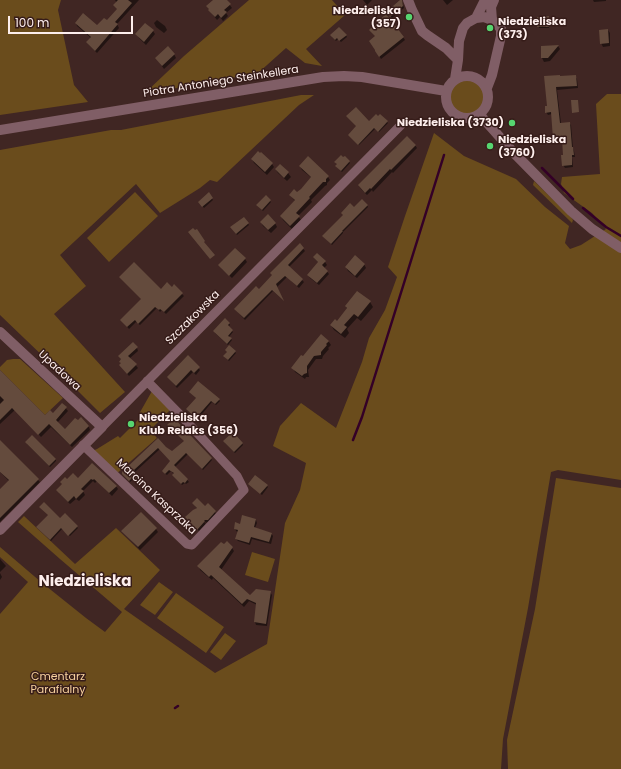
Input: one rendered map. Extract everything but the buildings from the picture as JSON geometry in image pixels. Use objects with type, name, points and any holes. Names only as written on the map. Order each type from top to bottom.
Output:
[{"type":"street","points":[[408,0],[422,31],[446,48],[458,60]]},
{"type":"street","points":[[476,18],[486,0]]},
{"type":"street","points":[[492,20],[491,7],[494,0]]},
{"type":"street","points":[[455,79],[459,41],[462,28],[467,22],[476,18],[484,17],[492,20],[501,29],[502,36],[492,75],[487,88],[488,100],[484,111],[480,115],[467,118],[456,114],[447,104],[446,91],[455,79],[465,76],[474,76],[481,80],[487,88]]},
{"type":"street","points":[[446,48],[459,41]]},
{"type":"street","name":"Piotra Antoniego Steinkellera","points":[[0,130],[323,77],[362,77],[446,91]]},
{"type":"street","points":[[480,115],[514,153],[571,211],[604,238],[621,248]]},
{"type":"street","name":"Szczakowska","points":[[0,530],[402,124]]},
{"type":"street","name":"Upadowa","points":[[0,332],[102,427]]},
{"type":"street","name":"Marcina Kasprzaka","points":[[83,445],[187,544],[192,545],[244,490],[237,476],[147,381]]},
{"type":"green space","points":[[0,0],[61,0],[58,10],[74,85],[88,102],[0,115]]},
{"type":"green space","points":[[249,0],[332,0],[345,15],[306,49],[322,66],[305,63],[286,48],[257,74],[145,93],[184,56]]},
{"type":"green space","points":[[472,79],[481,84],[485,90],[485,104],[481,110],[472,115],[464,115],[455,110],[451,104],[450,93],[455,84],[461,80]]},
{"type":"green space","name":"Cmentarz Parafialny","points":[[607,94],[621,94],[621,480],[558,470],[551,472],[528,608],[503,739],[501,769],[0,769],[0,614],[28,582],[0,557],[0,547],[41,582],[105,632],[122,612],[18,522],[24,516],[75,564],[116,528],[160,570],[124,609],[215,673],[267,644],[285,523],[300,490],[306,463],[273,446],[280,426],[301,403],[336,428],[362,362],[369,338],[385,310],[397,277],[388,267],[434,133],[464,156],[516,179],[545,207],[569,226],[565,243],[570,249],[581,245],[606,229],[592,213],[564,193],[561,184],[562,177],[600,174],[596,104]]},
{"type":"green space","points":[[301,95],[314,95],[299,105],[217,182],[210,180],[160,213],[136,184],[60,255],[86,286],[54,314],[125,392],[100,413],[0,315],[0,150],[111,130],[121,130]]},
{"type":"green space","points":[[534,181],[571,217],[573,220],[572,223],[533,185]]},
{"type":"green space","points":[[135,192],[158,216],[109,262],[87,238]]},
{"type":"green space","points":[[20,359],[63,398],[45,415],[0,370],[0,367],[7,360]]},
{"type":"green space","points":[[156,384],[175,405],[150,430],[157,438],[114,476],[90,452],[118,436],[120,438],[142,416],[139,414]]},
{"type":"green space","points":[[556,478],[621,488],[621,769],[508,769],[507,740],[535,609]]},
{"type":"green space","points":[[252,552],[275,559],[268,582],[245,575]]},
{"type":"green space","points":[[159,582],[173,592],[155,615],[140,605]]},
{"type":"green space","points":[[176,593],[224,627],[206,653],[157,618]]},
{"type":"green space","points":[[225,633],[236,641],[221,660],[210,652]]},
{"type":"waterway","points":[[353,440],[362,417],[444,155]]},
{"type":"waterway","points":[[542,168],[573,199]]},
{"type":"waterway","points":[[583,208],[606,227],[621,236]]},
{"type":"place","name":"Niedzieliska (357)","points":[[409,17]]},
{"type":"place","name":"Niedzieliska (373)","points":[[490,28]]},
{"type":"place","name":"Niedzieliska (3730)","points":[[512,123]]},
{"type":"place","name":"Niedzieliska (3760)","points":[[490,146]]},
{"type":"place","name":"Niedzieliska Klub Relaks (356)","points":[[131,424]]},
{"type":"district","name":"Niedzieliska","points":[[85,582]]}]
